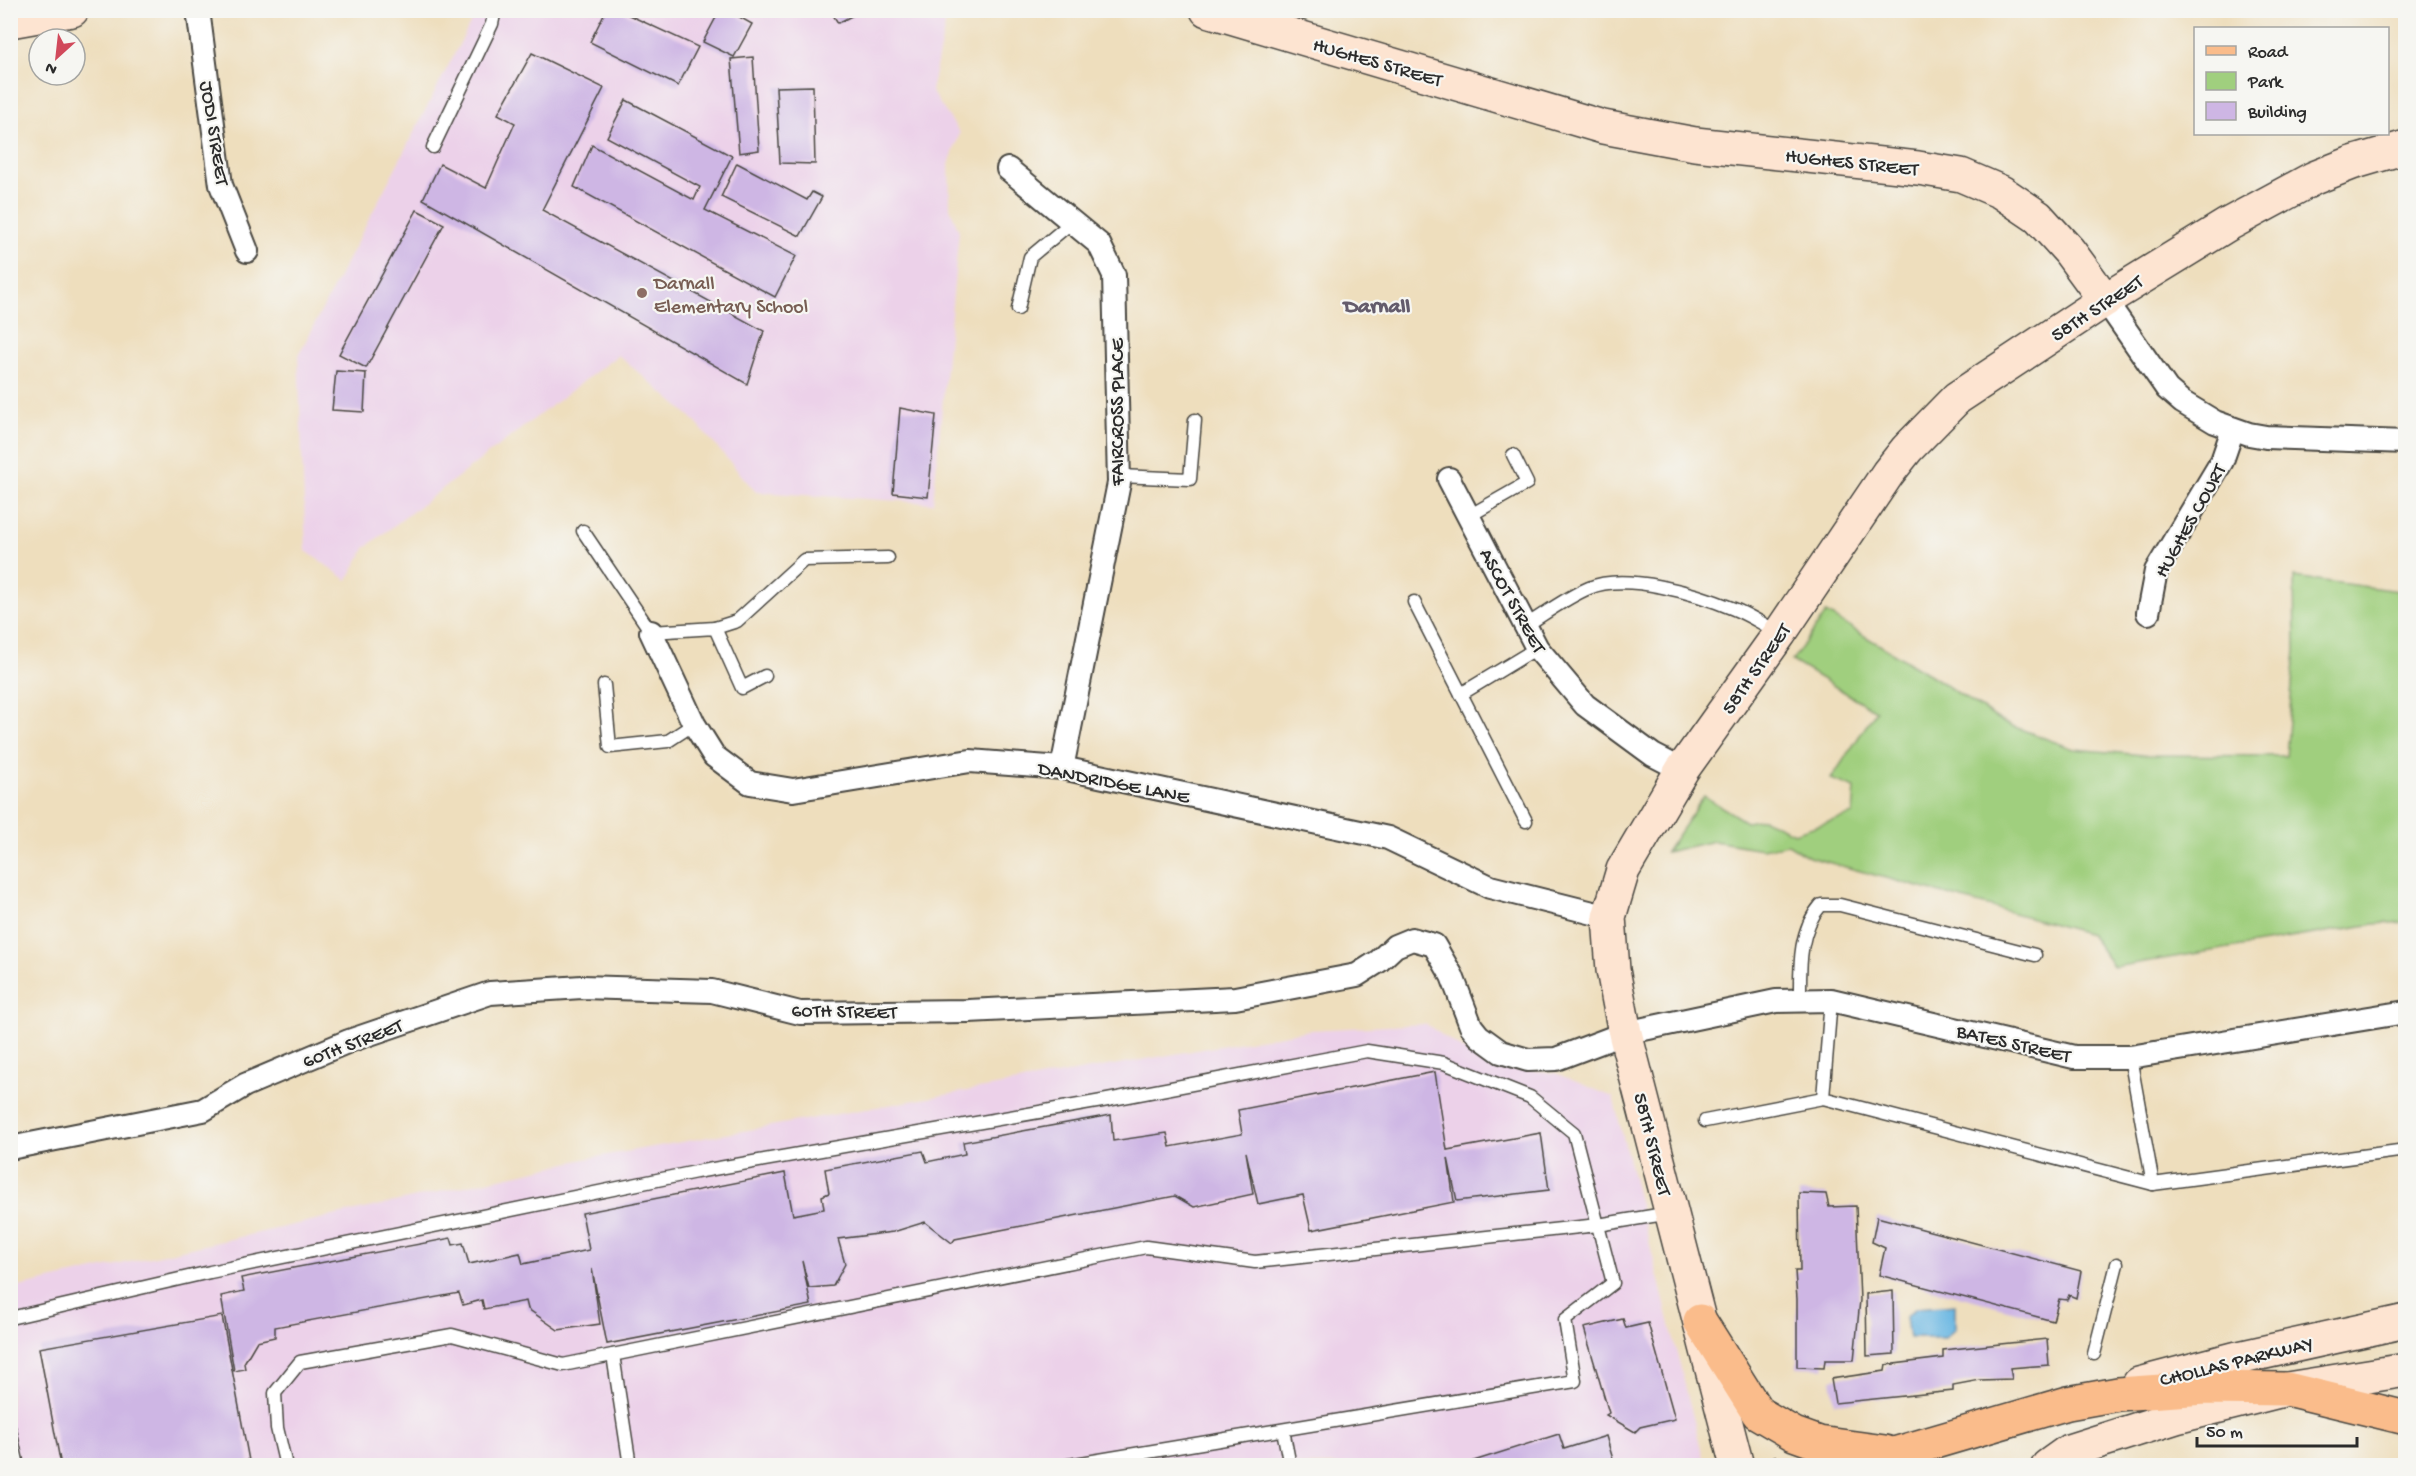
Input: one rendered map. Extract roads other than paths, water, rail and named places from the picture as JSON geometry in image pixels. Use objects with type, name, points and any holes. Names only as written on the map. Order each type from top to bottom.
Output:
[{"type":"main road","points":[[1700,1320],[1758,1413],[1794,1434],[1820,1443],[1896,1454]]},
{"type":"main road","points":[[1853,1466],[2068,1403],[2118,1394],[2205,1388],[2287,1389],[2406,1418]]},
{"type":"street","points":[[10,21],[72,10]]},
{"type":"street","name":"JODI STREET","points":[[198,10],[221,185],[247,251]]},
{"type":"street","name":"HUGHES STREET","points":[[1207,10],[1626,132],[1695,144],[1939,171],[1961,176],[2001,192],[2038,217],[2069,251],[2167,389],[2198,412],[2233,429],[2266,437],[2406,442]]},
{"type":"street","name":"58TH STREET","points":[[1737,1466],[1625,1033],[1613,970],[1609,917],[1623,870],[1682,770],[1780,633],[1888,472],[1931,423],[1957,398],[2105,300],[2227,225],[2314,177],[2406,147]]},
{"type":"street","name":"FAIRCROSS PLACE","points":[[1008,169],[1099,244],[1114,275],[1119,476],[1062,768]]},
{"type":"street","name":"HUGHES COURT","points":[[2148,613],[2156,571],[2222,461],[2233,429]]},
{"type":"street","name":"ASCOT STREET","points":[[1449,479],[1537,648],[1585,705],[1653,755],[1682,770]]},
{"type":"street","name":"DANDRIDGE LANE","points":[[651,632],[694,724],[714,756],[750,783],[793,790],[970,761],[1062,768],[1388,838],[1490,887],[1609,917]]},
{"type":"street","name":"60TH STREET","points":[[10,1148],[203,1110],[245,1085],[349,1041],[490,993],[582,987],[712,991],[800,1013],[968,1011],[1235,998],[1357,975],[1379,961],[1395,946],[1412,939],[1434,945],[1452,976],[1470,1026],[1489,1045],[1501,1052],[1528,1060],[1556,1059],[1625,1033]]},
{"type":"street","name":"BATES STREET","points":[[1625,1033],[1776,1001],[1831,1000],[2074,1057],[2130,1057],[2406,1012]]},
{"type":"street","name":"CHOLLAS PARKWAY","points":[[2068,1403],[2238,1358],[2406,1321]]},
{"type":"street","name":"CHOLLAS PARKWAY","points":[[2048,1466],[2069,1451],[2176,1417],[2287,1389],[2406,1370]]},
{"type":"lane","points":[[434,147],[492,24],[495,10]]},
{"type":"lane","points":[[1018,309],[1030,257],[1072,222]]},
{"type":"lane","points":[[1119,476],[1190,479],[1195,420]]},
{"type":"lane","points":[[1469,516],[1527,483],[1513,455]]},
{"type":"lane","points":[[583,531],[651,632],[715,628],[737,621],[804,560],[888,558]]},
{"type":"lane","points":[[1525,626],[1590,587],[1614,582],[1640,583],[1711,599],[1780,633]]},
{"type":"lane","points":[[1414,602],[1526,821]]},
{"type":"lane","points":[[715,628],[742,688],[765,676]]},
{"type":"lane","points":[[1461,693],[1537,648]]},
{"type":"lane","points":[[604,685],[610,747],[668,741],[694,724]]},
{"type":"lane","points":[[1800,1000],[1800,970],[1806,929],[1812,915],[1821,905],[1840,905],[2035,955]]},
{"type":"lane","points":[[1823,1098],[1831,1000]]},
{"type":"lane","points":[[10,1317],[210,1272],[696,1172],[1090,1103],[1367,1051],[1444,1063],[1530,1097],[1574,1133],[1613,1283],[1565,1320],[1575,1381],[1063,1466]]},
{"type":"lane","points":[[2130,1057],[2153,1184]]},
{"type":"lane","points":[[1705,1121],[1823,1098],[2153,1184],[2406,1150]]},
{"type":"lane","points":[[286,1466],[277,1428],[275,1393],[300,1362],[452,1335],[563,1365],[1146,1247],[1255,1262],[1598,1225],[1671,1213]]},
{"type":"lane","points":[[2094,1354],[2117,1264]]},
{"type":"lane","points":[[613,1355],[630,1466]]},
{"type":"lane","points":[[10,1430],[18,1466]]},
{"type":"lane","points":[[1283,1430],[1290,1466]]},
{"type":"water","points":[[1955,1305],[1955,1329],[1945,1338],[1909,1338],[1906,1317],[1916,1308]]},
{"type":"place","name":"Darnall Elementary School","points":[[642,293]]},
{"type":"district","name":"Darnall","points":[[1377,304]]}]
